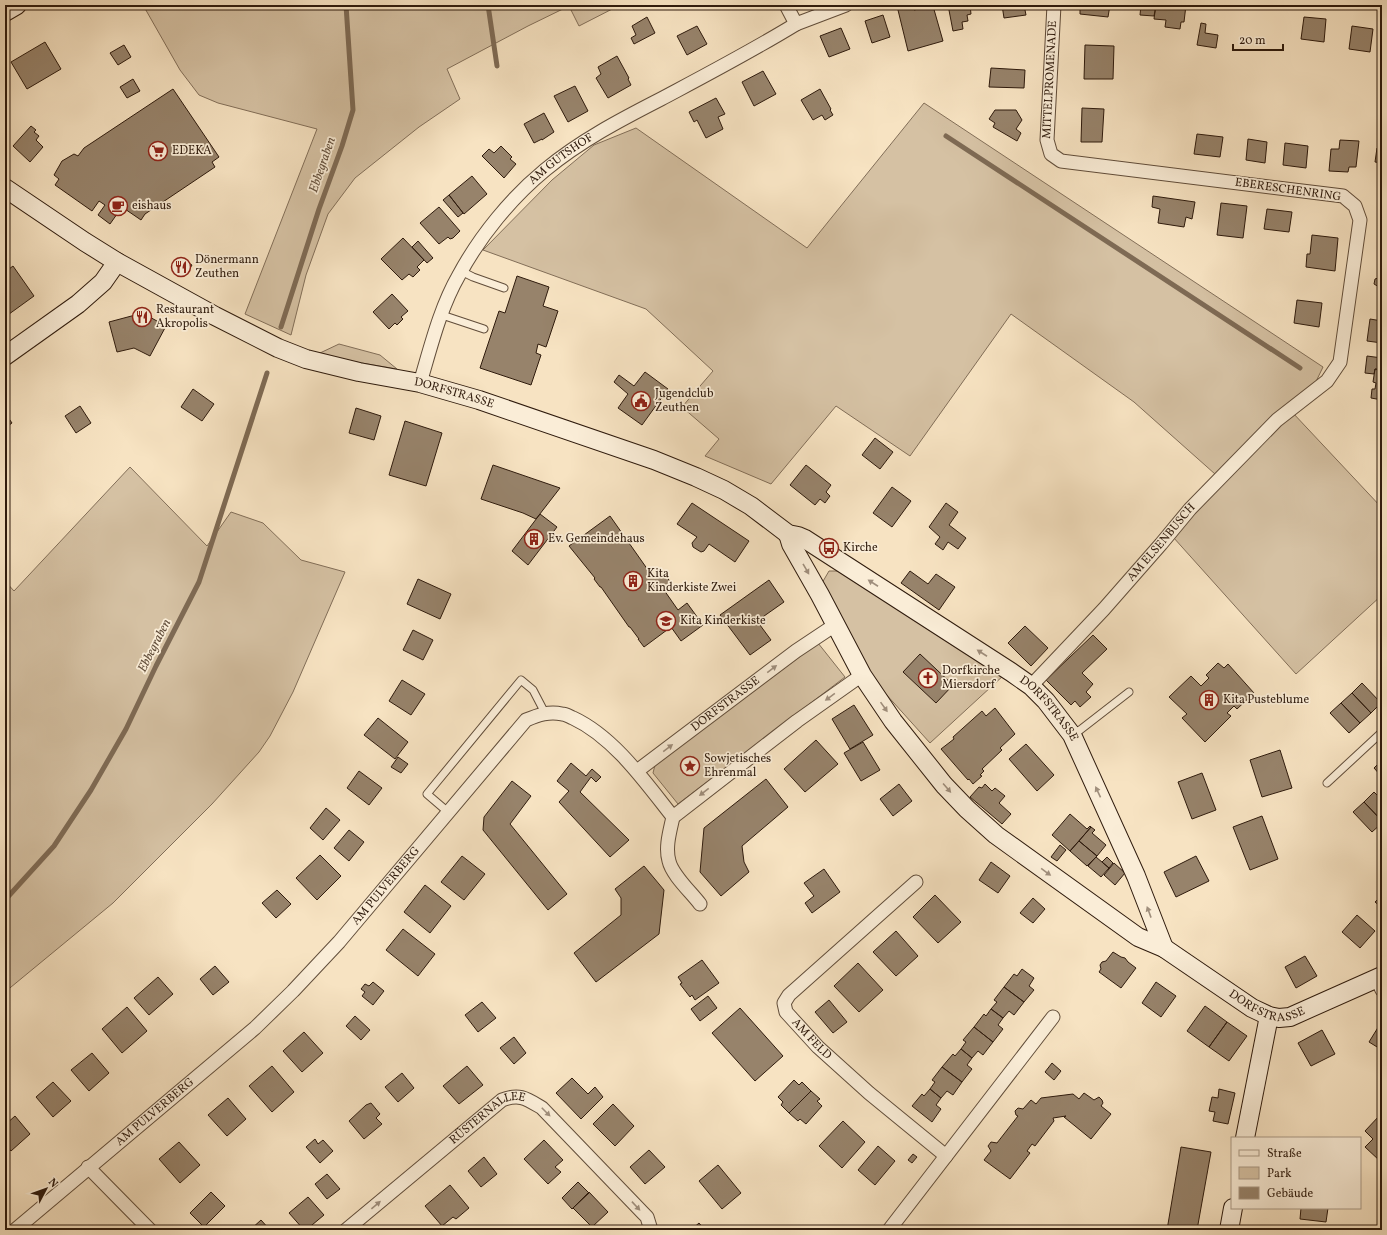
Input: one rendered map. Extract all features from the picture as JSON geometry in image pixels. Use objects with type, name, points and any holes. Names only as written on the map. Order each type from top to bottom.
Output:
[{"type":"main road","points":[[5,12],[17,5]]},
{"type":"main road","name":"DORFSTRASSE","points":[[5,188],[117,262],[221,319],[291,353],[306,359],[359,372],[420,382],[559,426],[696,476],[739,498],[788,534],[798,536],[811,543],[1011,672],[1031,686],[1046,701],[1072,735],[1133,870],[1164,948]]},
{"type":"main road","points":[[5,356],[78,304],[103,282],[117,262]]},
{"type":"main road","name":"DORFSTRASSE","points":[[788,534],[790,544],[804,566],[862,675],[893,720],[944,785],[967,809],[996,835],[1138,937],[1164,948],[1252,1008],[1269,1016],[1279,1018],[1290,1017],[1380,982]]},
{"type":"main road","points":[[1245,1137],[1269,1016]]},
{"type":"main road","points":[[1229,1230],[1232,1209]]},
{"type":"street","points":[[786,5],[796,24]]},
{"type":"street","name":"AM GUTSHOF","points":[[420,382],[447,299],[461,271],[484,234],[510,204],[544,171],[592,136],[626,117],[796,24],[846,5]]},
{"type":"street","name":"MITTELPROMENADE","points":[[1051,154],[1047,140],[1054,5]]},
{"type":"street","name":"EBERESCHENRING","points":[[1051,154],[1061,161],[1343,196],[1355,206],[1360,220],[1340,362],[1327,381],[1297,403]]},
{"type":"street","name":"AM ELSENBUSCH","points":[[1031,686],[1104,609],[1161,544],[1190,508],[1277,420],[1297,403]]},
{"type":"street","name":"DORFSTRASSE","points":[[637,771],[796,651],[835,625]]},
{"type":"street","points":[[700,904],[672,869],[668,860],[668,841],[673,817],[797,721],[862,675]]},
{"type":"street","name":"AM PULVERBERG","points":[[15,1230],[244,1037],[293,991],[339,942],[526,720],[544,713],[563,714],[584,723],[598,733],[637,771],[673,817]]},
{"type":"street","name":"AM FELD","points":[[916,882],[789,995],[784,1003],[786,1012],[818,1047],[868,1093],[946,1156]]},
{"type":"street","points":[[889,1230],[1053,1017]]},
{"type":"street","name":"RÜSTERNALLEE","points":[[346,1230],[502,1100],[511,1096],[521,1096],[542,1108],[646,1217],[651,1230]]},
{"type":"street","points":[[88,1167],[150,1230]]},
{"type":"lane","points":[[461,271],[472,277],[504,288]]},
{"type":"lane","points":[[442,315],[484,329]]},
{"type":"lane","points":[[448,812],[427,794],[522,680],[533,690],[544,713]]},
{"type":"lane","points":[[1072,735],[1129,692]]},
{"type":"lane","points":[[1327,783],[1382,732]]},
{"type":"green space","points":[[143,5],[620,5],[579,26],[569,6],[447,69],[460,99],[419,127],[355,178],[328,214],[306,275],[291,335],[245,314],[317,129],[218,103],[199,95],[180,70]]},
{"type":"green space","points":[[924,103],[1323,367],[1309,396],[1292,412],[1382,508],[1382,595],[1296,674],[1173,537],[1224,482],[1134,402],[1011,314],[910,456],[836,406],[771,484],[705,456],[719,439],[682,407],[713,371],[646,309],[483,250],[552,180],[594,145],[636,128],[807,248]]},
{"type":"green space","points":[[339,344],[380,355],[397,369],[344,360],[320,353]]},
{"type":"green space","points":[[130,467],[207,546],[231,512],[263,523],[301,560],[345,572],[293,692],[270,736],[259,752],[212,804],[113,903],[5,992],[5,581],[14,591]]},
{"type":"green space","points":[[829,571],[843,571],[1004,675],[930,743],[875,682],[822,583]]},
{"type":"green space","points":[[818,643],[845,677],[678,804],[653,773],[655,765]]},
{"type":"building","points":[[912,5],[914,10],[933,6],[943,41],[908,51],[897,6]]},
{"type":"building","points":[[948,5],[970,5],[971,14],[967,15],[968,21],[962,22],[963,29],[953,31]]},
{"type":"building","points":[[1002,5],[1024,5],[1026,15],[1004,18]]},
{"type":"building","points":[[1080,5],[1110,5],[1108,17],[1080,14]]},
{"type":"building","points":[[1141,5],[1156,5],[1154,16],[1140,15]]},
{"type":"building","points":[[1156,5],[1186,5],[1184,22],[1181,22],[1180,29],[1165,27],[1166,20],[1154,19]]},
{"type":"building","points":[[883,15],[890,37],[872,43],[865,21]]},
{"type":"building","points":[[647,17],[655,33],[634,44],[631,38],[636,35],[632,26]]},
{"type":"building","points":[[1304,17],[1326,19],[1324,42],[1301,39]]},
{"type":"building","points":[[1201,23],[1206,24],[1205,33],[1218,35],[1216,48],[1197,45]]},
{"type":"building","points":[[697,26],[707,44],[687,55],[677,36]]},
{"type":"building","points":[[1352,26],[1373,29],[1370,52],[1349,49]]},
{"type":"building","points":[[841,28],[850,49],[829,57],[820,36]]},
{"type":"building","points":[[45,42],[61,69],[27,89],[11,62]]},
{"type":"building","points":[[124,45],[131,57],[118,65],[110,53]]},
{"type":"building","points":[[1085,45],[1114,46],[1113,79],[1084,79]]},
{"type":"building","points":[[617,56],[629,78],[628,79],[631,85],[608,98],[596,78],[601,74],[598,67]]},
{"type":"building","points":[[991,68],[1025,70],[1024,88],[989,87]]},
{"type":"building","points":[[763,71],[776,94],[754,106],[742,82]]},
{"type":"building","points":[[133,79],[140,91],[127,98],[120,87]]},
{"type":"building","points":[[575,86],[588,111],[568,122],[554,96]]},
{"type":"building","points":[[173,89],[219,157],[212,162],[215,167],[145,214],[141,220],[122,207],[110,224],[98,215],[105,205],[99,201],[92,211],[55,185],[59,179],[54,175],[62,161],[74,154],[78,156],[84,148]]},
{"type":"building","points":[[820,89],[833,115],[825,120],[822,115],[813,120],[801,100]]},
{"type":"building","points":[[716,98],[725,114],[718,117],[723,129],[706,138],[697,120],[694,122],[689,112]]},
{"type":"building","points":[[1082,108],[1104,109],[1102,142],[1081,142]]},
{"type":"building","points":[[995,110],[1016,110],[1022,120],[1016,129],[1021,133],[1017,141],[993,127],[995,123],[989,119]]},
{"type":"building","points":[[544,113],[554,132],[542,140],[534,143],[524,124]]},
{"type":"building","points":[[31,126],[36,130],[34,132],[39,136],[36,140],[43,147],[30,162],[13,146]]},
{"type":"building","points":[[1197,134],[1223,137],[1220,157],[1194,154]]},
{"type":"building","points":[[1248,139],[1267,142],[1265,163],[1246,160]]},
{"type":"building","points":[[1340,140],[1359,141],[1356,167],[1349,167],[1348,172],[1329,171],[1331,149],[1339,149]]},
{"type":"building","points":[[1285,143],[1308,146],[1306,168],[1283,165]]},
{"type":"building","points":[[501,146],[512,157],[510,159],[516,164],[504,178],[482,156],[489,149],[494,153]]},
{"type":"building","points":[[1377,148],[1382,149],[1382,163],[1375,162]]},
{"type":"building","points":[[472,176],[487,194],[464,214],[449,195]]},
{"type":"building","points":[[449,195],[463,213],[458,217],[443,200]]},
{"type":"building","points":[[1153,196],[1195,202],[1192,219],[1186,217],[1184,227],[1158,223],[1160,209],[1152,207]]},
{"type":"building","points":[[1221,203],[1247,206],[1243,238],[1217,235]]},
{"type":"building","points":[[439,207],[460,231],[453,238],[450,239],[448,237],[439,244],[420,223]]},
{"type":"building","points":[[1267,209],[1292,212],[1289,232],[1264,229]]},
{"type":"building","points":[[1312,235],[1338,238],[1335,271],[1306,267],[1307,254],[1310,254]]},
{"type":"building","points":[[403,238],[424,260],[417,267],[420,270],[413,277],[409,274],[402,280],[381,259]]},
{"type":"building","points":[[418,241],[433,258],[427,263],[412,247]]},
{"type":"building","points":[[180,258],[192,265],[186,275],[174,268]]},
{"type":"building","points":[[13,266],[34,296],[5,317],[5,272]]},
{"type":"building","points":[[1382,266],[1382,296],[1378,296],[1379,287],[1374,284],[1375,279],[1381,277]]},
{"type":"building","points":[[517,276],[549,287],[543,306],[558,311],[546,347],[538,344],[536,353],[541,355],[531,385],[480,368],[499,311],[505,313]]},
{"type":"building","points":[[392,294],[408,311],[401,317],[403,319],[397,325],[395,323],[389,329],[373,312]]},
{"type":"building","points":[[1297,300],[1322,303],[1319,327],[1294,323]]},
{"type":"building","points":[[139,314],[146,315],[166,326],[150,356],[134,348],[117,352],[109,322]]},
{"type":"building","points":[[1370,319],[1382,321],[1382,343],[1367,341]]},
{"type":"building","points":[[1367,356],[1382,358],[1382,370],[1375,369],[1374,374],[1365,373]]},
{"type":"building","points":[[1375,369],[1382,370],[1382,400],[1371,398],[1372,389],[1375,389],[1376,383],[1373,382]]},
{"type":"building","name":"Jugendclub Zeuthen","points":[[645,372],[668,389],[642,425],[618,408],[628,394],[614,382],[619,375],[634,386]]},
{"type":"building","points":[[193,389],[214,404],[202,421],[181,407]]},
{"type":"building","points":[[80,406],[91,423],[76,433],[65,416]]},
{"type":"building","points":[[356,408],[381,416],[374,440],[349,433]]},
{"type":"building","points":[[5,413],[12,423],[5,428]]},
{"type":"building","points":[[405,421],[442,433],[426,486],[389,475]]},
{"type":"building","points":[[875,438],[893,452],[880,469],[862,455]]},
{"type":"building","points":[[493,465],[560,488],[536,519],[481,499]]},
{"type":"building","points":[[806,465],[831,485],[826,492],[830,496],[825,503],[820,499],[815,505],[790,485]]},
{"type":"building","points":[[1382,468],[1382,483],[1379,482]]},
{"type":"building","points":[[892,487],[911,501],[892,527],[873,513]]},
{"type":"building","points":[[692,503],[749,541],[735,562],[709,544],[704,551],[701,552],[693,547],[692,543],[697,537],[677,524]]},
{"type":"building","points":[[946,503],[958,512],[949,525],[966,538],[958,549],[948,542],[943,550],[935,544],[940,537],[929,527]]},
{"type":"building","name":"Ev. Gemeindehaus","points":[[540,514],[557,527],[528,565],[512,551]]},
{"type":"building","name":"Kita Kinderkiste Zwei","points":[[610,516],[655,578],[663,572],[672,584],[664,590],[678,610],[687,603],[703,625],[681,641],[671,627],[644,647],[594,579],[595,578],[569,546]]},
{"type":"building","points":[[910,571],[928,584],[936,574],[955,587],[939,610],[901,583]]},
{"type":"building","points":[[418,579],[451,594],[440,619],[407,604]]},
{"type":"building","name":"Kita Kinderkiste","points":[[769,580],[784,602],[757,621],[771,640],[750,655],[720,615]]},
{"type":"building","points":[[1025,626],[1048,648],[1031,666],[1008,643]]},
{"type":"building","points":[[413,630],[433,640],[423,660],[403,650]]},
{"type":"building","points":[[1093,635],[1107,649],[1082,673],[1093,684],[1086,692],[1091,697],[1080,707],[1075,701],[1071,705],[1046,680]]},
{"type":"building","name":"Dorfkirche Miersdorf","points":[[920,654],[953,685],[936,703],[903,672]]},
{"type":"building","name":"Kita Pusteblume","points":[[1218,663],[1224,668],[1228,664],[1254,693],[1237,709],[1234,706],[1227,713],[1231,716],[1205,742],[1182,718],[1187,714],[1169,697],[1191,676],[1201,686],[1209,678],[1206,675]]},
{"type":"building","points":[[402,680],[425,694],[411,715],[389,701]]},
{"type":"building","points":[[1362,683],[1381,703],[1371,713],[1352,693]]},
{"type":"building","points":[[1352,693],[1371,713],[1360,723],[1341,703]]},
{"type":"building","points":[[1341,703],[1360,723],[1349,733],[1330,713]]},
{"type":"building","points":[[854,705],[873,735],[850,749],[832,719]]},
{"type":"building","points":[[995,708],[1015,734],[1000,748],[1002,750],[982,769],[984,771],[980,775],[982,776],[973,784],[941,749],[954,739],[953,737],[982,711],[986,716]]},
{"type":"building","points":[[378,718],[408,742],[395,759],[364,735]]},
{"type":"building","points":[[816,740],[838,764],[805,792],[784,769]]},
{"type":"building","points":[[863,742],[880,770],[861,781],[844,753]]},
{"type":"building","points":[[1026,744],[1054,775],[1037,791],[1009,759]]},
{"type":"building","points":[[1280,750],[1292,788],[1262,797],[1250,760]]},
{"type":"building","points":[[398,757],[408,764],[401,773],[391,767]]},
{"type":"building","points":[[1382,760],[1382,777],[1374,768]]},
{"type":"building","points":[[571,763],[586,776],[592,769],[601,777],[596,782],[591,777],[580,792],[629,840],[610,857],[559,802],[569,791],[557,781]]},
{"type":"building","points":[[359,771],[382,788],[369,805],[347,788]]},
{"type":"building","points":[[1202,773],[1216,810],[1192,819],[1178,782]]},
{"type":"building","points":[[766,779],[788,807],[742,846],[744,862],[749,872],[721,896],[700,872],[704,828]]},
{"type":"building","points":[[512,781],[531,796],[510,824],[567,894],[548,910],[483,830],[484,817]]},
{"type":"building","points":[[899,784],[912,801],[893,816],[880,799]]},
{"type":"building","points":[[985,784],[992,791],[995,788],[1005,796],[999,803],[1011,814],[1002,824],[970,797],[979,787],[982,788]]},
{"type":"building","points":[[1374,792],[1382,800],[1382,821],[1364,802]]},
{"type":"building","points":[[1364,802],[1382,821],[1382,823],[1372,832],[1353,812]]},
{"type":"building","points":[[326,808],[340,820],[323,840],[310,828]]},
{"type":"building","points":[[1070,814],[1087,829],[1090,826],[1091,827],[1070,851],[1052,835]]},
{"type":"building","points":[[1262,816],[1278,859],[1250,870],[1233,827]]},
{"type":"building","points":[[1091,827],[1095,830],[1092,833],[1106,845],[1097,856],[1079,841]]},
{"type":"building","points":[[349,830],[364,842],[349,861],[334,848]]},
{"type":"building","points":[[1079,841],[1097,856],[1087,866],[1070,851]]},
{"type":"building","points":[[1060,845],[1066,850],[1057,861],[1051,857]]},
{"type":"building","points":[[320,855],[341,876],[317,900],[296,878]]},
{"type":"building","points":[[462,856],[485,874],[464,900],[441,882]]},
{"type":"building","points":[[1196,856],[1209,881],[1176,897],[1164,872]]},
{"type":"building","points":[[1096,857],[1109,868],[1101,877],[1088,866]]},
{"type":"building","points":[[1107,857],[1113,863],[1109,868],[1102,862]]},
{"type":"building","points":[[991,862],[1010,876],[998,893],[979,880]]},
{"type":"building","points":[[1114,863],[1125,873],[1115,885],[1104,875]]},
{"type":"building","points":[[644,866],[664,890],[659,934],[596,982],[574,953],[621,915],[621,898],[615,889]]},
{"type":"building","points":[[824,869],[840,892],[812,913],[805,903],[814,896],[804,883]]},
{"type":"building","points":[[425,885],[451,906],[430,933],[404,912]]},
{"type":"building","points":[[277,890],[291,904],[276,918],[262,903]]},
{"type":"building","points":[[935,895],[961,922],[938,943],[913,917]]},
{"type":"building","points":[[1382,895],[1382,908],[1375,902]]},
{"type":"building","points":[[1033,898],[1045,909],[1033,923],[1020,913]]},
{"type":"building","points":[[1357,915],[1375,931],[1360,948],[1342,932]]},
{"type":"building","points":[[403,929],[435,954],[418,976],[386,950]]},
{"type":"building","points":[[896,931],[918,956],[896,976],[873,952]]},
{"type":"building","points":[[1113,952],[1125,958],[1136,968],[1121,988],[1099,972],[1102,962],[1106,961]]},
{"type":"building","points":[[1305,956],[1317,976],[1296,988],[1285,967]]},
{"type":"building","points":[[702,960],[719,983],[695,1000],[692,995],[690,997],[680,984],[682,983],[678,977]]},
{"type":"building","points":[[858,963],[883,990],[859,1012],[834,986]]},
{"type":"building","points":[[215,966],[229,982],[213,995],[200,979]]},
{"type":"building","points":[[1022,969],[1034,978],[1029,986],[1034,990],[1024,1002],[1004,987],[1014,974],[1017,976]]},
{"type":"building","points":[[158,977],[173,994],[149,1015],[134,998]]},
{"type":"building","points":[[373,982],[384,991],[373,1005],[362,996],[365,992],[361,989],[365,984],[369,986]]},
{"type":"building","points":[[1156,982],[1176,996],[1161,1017],[1142,1003]]},
{"type":"building","points":[[1004,987],[1024,1002],[1014,1015],[1009,1011],[1003,1018],[991,1009],[997,1002],[994,1000]]},
{"type":"building","points":[[708,996],[717,1008],[700,1021],[691,1009]]},
{"type":"building","points":[[829,1000],[847,1022],[833,1033],[815,1012]]},
{"type":"building","points":[[482,1002],[496,1018],[478,1032],[465,1015]]},
{"type":"building","points":[[1205,1006],[1227,1022],[1209,1047],[1187,1031]]},
{"type":"building","points":[[127,1007],[147,1031],[122,1053],[102,1029]]},
{"type":"building","points":[[740,1008],[783,1056],[755,1081],[712,1033]]},
{"type":"building","points":[[991,1009],[1003,1018],[998,1025],[1003,1029],[993,1042],[974,1027],[984,1014],[986,1016]]},
{"type":"building","points":[[355,1016],[370,1030],[361,1040],[346,1026]]},
{"type":"building","points":[[1382,1021],[1382,1050],[1369,1042]]},
{"type":"building","points":[[1227,1022],[1247,1036],[1229,1061],[1209,1047]]},
{"type":"building","points":[[974,1027],[993,1042],[983,1055],[978,1051],[972,1058],[961,1049],[966,1042],[963,1040]]},
{"type":"building","points":[[1322,1030],[1335,1054],[1311,1066],[1298,1043]]},
{"type":"building","points":[[304,1032],[323,1053],[302,1072],[283,1051]]},
{"type":"building","points":[[514,1037],[526,1053],[514,1064],[500,1048]]},
{"type":"building","points":[[961,1049],[972,1058],[967,1065],[972,1069],[962,1082],[942,1067],[953,1054],[955,1056]]},
{"type":"building","points":[[92,1053],[109,1073],[89,1091],[71,1070]]},
{"type":"building","points":[[1052,1063],[1061,1071],[1054,1080],[1045,1072]]},
{"type":"building","points":[[272,1066],[294,1092],[272,1112],[249,1086]]},
{"type":"building","points":[[467,1066],[483,1085],[459,1104],[443,1086]]},
{"type":"building","points":[[942,1067],[962,1082],[953,1095],[947,1091],[941,1098],[930,1089],[935,1082],[932,1080]]},
{"type":"building","points":[[402,1073],[414,1088],[398,1102],[385,1087]]},
{"type":"building","points":[[572,1078],[588,1094],[595,1087],[603,1097],[581,1119],[556,1093]]},
{"type":"building","points":[[794,1080],[799,1085],[802,1082],[811,1091],[789,1113],[781,1105],[783,1102],[778,1097]]},
{"type":"building","points":[[53,1082],[71,1101],[53,1117],[36,1097]]},
{"type":"building","points":[[930,1089],[941,1098],[936,1105],[941,1109],[932,1122],[912,1106],[922,1094],[924,1096]]},
{"type":"building","points":[[1219,1089],[1235,1093],[1228,1124],[1213,1121],[1215,1112],[1209,1111],[1212,1097],[1218,1098]]},
{"type":"building","points":[[811,1091],[820,1099],[817,1101],[822,1106],[806,1124],[800,1119],[798,1121],[789,1113]]},
{"type":"building","points":[[1084,1093],[1094,1100],[1099,1097],[1103,1103],[1101,1106],[1111,1114],[1091,1139],[1064,1117],[1066,1116],[1053,1118],[1054,1121],[1035,1146],[1032,1144],[1027,1151],[1030,1153],[1010,1179],[984,1160],[991,1151],[988,1146],[991,1142],[997,1143],[1018,1116],[1016,1115],[1015,1111],[1018,1108],[1023,1109],[1031,1100],[1036,1104],[1041,1098],[1073,1094],[1079,1099]]},
{"type":"building","points":[[228,1098],[246,1119],[227,1136],[208,1115]]},
{"type":"building","points":[[371,1103],[380,1114],[376,1118],[382,1124],[364,1139],[349,1121],[366,1105]]},
{"type":"building","points":[[613,1104],[634,1126],[615,1146],[593,1124]]},
{"type":"building","points":[[1380,1115],[1382,1117],[1382,1159],[1380,1161],[1365,1147],[1373,1139],[1365,1131]]},
{"type":"building","points":[[15,1116],[30,1134],[11,1151],[5,1144],[5,1125]]},
{"type":"building","points":[[843,1121],[865,1142],[842,1168],[819,1146]]},
{"type":"building","points":[[315,1139],[318,1144],[323,1140],[333,1151],[320,1163],[306,1147]]},
{"type":"building","points":[[544,1140],[563,1160],[555,1167],[561,1172],[548,1184],[524,1159]]},
{"type":"building","points":[[179,1142],[200,1165],[180,1183],[159,1159]]},
{"type":"building","points":[[878,1146],[895,1161],[875,1185],[858,1170]]},
{"type":"building","points":[[1181,1147],[1211,1152],[1197,1230],[1167,1230]]},
{"type":"building","points":[[649,1150],[665,1167],[645,1184],[630,1167]]},
{"type":"building","points":[[913,1154],[917,1157],[912,1163],[908,1160]]},
{"type":"building","points":[[484,1157],[497,1174],[481,1187],[468,1171]]},
{"type":"building","points":[[718,1165],[741,1193],[722,1209],[699,1181]]},
{"type":"building","points":[[327,1174],[340,1189],[327,1199],[315,1184]]},
{"type":"building","points":[[578,1182],[589,1193],[572,1209],[562,1198]]},
{"type":"building","points":[[450,1185],[469,1208],[456,1219],[453,1217],[442,1226],[425,1206]]},
{"type":"building","points":[[211,1192],[225,1206],[204,1227],[190,1213]]},
{"type":"building","points":[[589,1192],[608,1212],[592,1227],[573,1208]]},
{"type":"building","points":[[308,1197],[324,1215],[304,1230],[289,1213]]},
{"type":"building","points":[[1301,1209],[1328,1209],[1326,1222],[1300,1219]]},
{"type":"building","points":[[261,1220],[270,1230],[250,1230]]},
{"type":"building","points":[[699,1223],[705,1230],[691,1230]]},
{"type":"building","points":[[77,1225],[82,1230],[72,1230]]},
{"type":"waterway","name":"Ebbegraben","points":[[281,327],[353,110],[346,5]]},
{"type":"waterway","points":[[488,5],[497,66]]},
{"type":"waterway","points":[[946,136],[1300,368]]},
{"type":"waterway","name":"Ebbegraben","points":[[5,900],[54,846],[91,790],[126,729],[199,582],[267,373]]},
{"type":"place","name":"EDEKA","points":[[158,151]]},
{"type":"place","name":"eishaus","points":[[118,206]]},
{"type":"place","name":"Dönermann Zeuthen","points":[[181,267]]},
{"type":"place","name":"Restaurant Akropolis","points":[[142,317]]},
{"type":"place","name":"Jugendclub Zeuthen","points":[[641,401]]},
{"type":"place","name":"Ev. Gemeindehaus","points":[[534,539]]},
{"type":"place","name":"Kirche","points":[[829,548]]},
{"type":"place","name":"Kita Kinderkiste Zwei","points":[[633,581]]},
{"type":"place","name":"Kita Kinderkiste","points":[[666,621]]},
{"type":"place","name":"Dorfkirche Miersdorf","points":[[928,678]]},
{"type":"place","name":"Kita Pusteblume","points":[[1209,700]]},
{"type":"place","name":"Sowjetisches Ehrenmal","points":[[690,766]]}]
